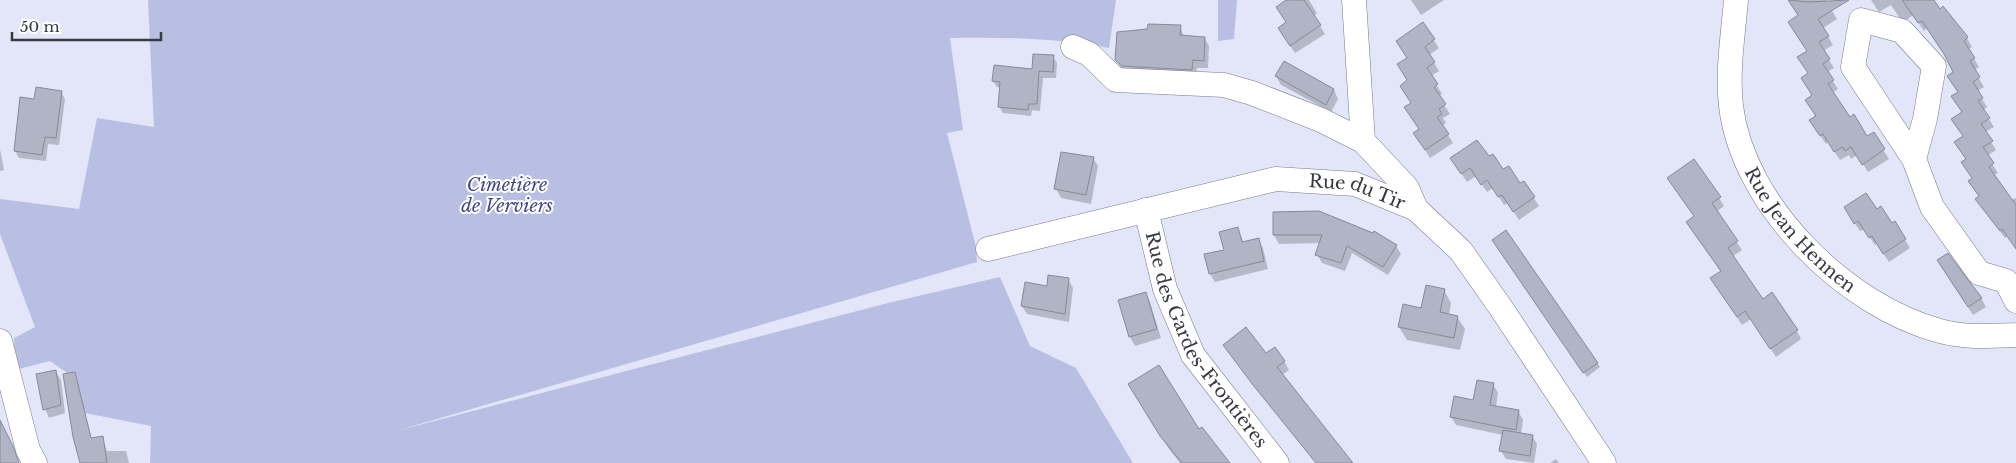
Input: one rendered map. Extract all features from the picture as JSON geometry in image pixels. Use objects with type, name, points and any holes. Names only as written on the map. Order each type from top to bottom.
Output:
[{"type":"street","points":[[1354,0],[1363,140]]},
{"type":"street","name":"Rue Jean Hennen","points":[[1736,0],[1730,68],[1732,107],[1741,144],[1775,212],[1801,244],[1850,288],[1882,308],[1907,319],[1941,332],[1987,337],[2016,335]]},
{"type":"street","points":[[1914,159],[1925,120],[1934,66],[1902,31],[1861,20],[1853,67],[1914,159],[1932,207],[1979,272],[2006,281],[2016,301]]},
{"type":"street","points":[[1073,48],[1089,54],[1116,80],[1224,85],[1252,93],[1321,120],[1363,140],[1407,188],[1416,209]]},
{"type":"street","name":"Rue du Tir","points":[[988,249],[1276,179],[1355,184],[1416,209],[1461,251],[1604,463]]},
{"type":"street","name":"Rue des Gardes-Frontières","points":[[1146,210],[1165,290],[1193,355],[1277,463]]},
{"type":"street","points":[[0,341],[28,450],[35,463]]},
{"type":"green space","name":"Cimetière de Verviers","points":[[148,0],[1116,0],[1109,48],[1070,42],[1030,39],[950,38],[963,130],[947,133],[976,247],[977,262],[396,431],[888,303],[1000,277],[1030,346],[1076,368],[1133,463],[150,463],[151,426],[85,413],[73,377],[50,361],[15,370],[14,338],[35,327],[0,234],[0,199],[79,209],[97,118],[154,127]]},
{"type":"green space","points":[[1218,0],[1237,0],[1234,39],[1218,41]]},
{"type":"building","points":[[1286,0],[1304,0],[1321,25],[1290,46],[1278,28],[1286,22],[1276,7]]},
{"type":"building","points":[[1788,0],[1807,2],[1849,0],[1818,19],[1829,36],[1819,42],[1830,59],[1823,64],[1834,80],[1828,84],[1850,117],[1854,114],[1867,136],[1874,132],[1885,149],[1862,165],[1851,147],[1845,151],[1843,147],[1834,152],[1823,134],[1820,136],[1809,120],[1816,116],[1805,100],[1812,95],[1801,78],[1808,73],[1797,57],[1807,51],[1788,22],[1798,15]]},
{"type":"building","points":[[1902,0],[1934,0],[1940,9],[1943,6],[1968,37],[1964,41],[1975,58],[1970,61],[1980,77],[1973,82],[1983,98],[1978,101],[1990,118],[1981,124],[1993,141],[1983,147],[1994,163],[1989,167],[2016,205],[2016,249],[2002,229],[2000,231],[1975,199],[1979,196],[1968,181],[1972,178],[1961,162],[1966,159],[1954,142],[1963,136],[1951,119],[1962,112],[1951,96],[1958,92],[1947,76],[1953,72],[1944,54],[1922,21],[1918,23]]},
{"type":"building","points":[[1423,22],[1435,39],[1425,47],[1435,62],[1427,68],[1438,84],[1434,87],[1446,104],[1439,109],[1442,114],[1437,117],[1449,134],[1425,150],[1413,133],[1419,129],[1404,107],[1411,103],[1400,86],[1407,80],[1397,64],[1407,58],[1396,41]]},
{"type":"building","points":[[1148,24],[1181,25],[1180,35],[1205,37],[1204,61],[1193,60],[1192,70],[1122,66],[1115,60],[1117,32],[1147,29]]},
{"type":"building","points":[[1033,54],[1054,55],[1053,72],[1039,71],[1037,104],[1029,104],[1028,110],[998,107],[1000,82],[992,81],[994,65],[1032,69]]},
{"type":"building","points":[[1284,61],[1334,89],[1326,105],[1275,76]]},
{"type":"building","points":[[36,87],[62,91],[56,138],[45,137],[42,155],[14,151],[20,97],[34,99]]},
{"type":"building","points":[[1477,140],[1489,156],[1493,154],[1503,169],[1509,166],[1520,183],[1524,181],[1535,197],[1513,212],[1502,195],[1498,197],[1487,180],[1481,185],[1470,168],[1461,174],[1450,158]]},
{"type":"building","points":[[1061,152],[1094,157],[1086,195],[1054,189]]},
{"type":"building","points":[[1694,159],[1721,197],[1712,203],[1738,241],[1728,248],[1763,299],[1772,292],[1798,330],[1770,349],[1745,311],[1737,317],[1710,278],[1721,271],[1686,222],[1694,216],[1667,178]]},
{"type":"building","points":[[1866,193],[1877,209],[1881,206],[1892,223],[1895,221],[1906,239],[1883,254],[1872,236],[1869,238],[1858,221],[1854,224],[1844,207]]},
{"type":"building","points":[[1319,211],[1373,233],[1374,231],[1397,245],[1383,267],[1347,246],[1341,263],[1315,255],[1322,235],[1273,235],[1273,212]]},
{"type":"building","points":[[1238,227],[1242,242],[1259,238],[1264,261],[1209,274],[1204,254],[1224,250],[1219,232]]},
{"type":"building","points":[[1506,230],[1598,363],[1583,373],[1492,240]]},
{"type":"building","points":[[1948,253],[1982,298],[1968,307],[1937,260]]},
{"type":"building","points":[[1048,275],[1069,278],[1065,314],[1021,306],[1025,282],[1047,286]]},
{"type":"building","points":[[1426,285],[1445,289],[1440,312],[1458,316],[1454,338],[1398,327],[1403,304],[1421,308]]},
{"type":"building","points":[[1146,292],[1157,329],[1129,337],[1118,300]]},
{"type":"building","points":[[1246,327],[1266,353],[1275,347],[1285,361],[1277,367],[1353,463],[1316,463],[1253,385],[1223,345]]},
{"type":"building","points":[[1159,365],[1199,429],[1202,427],[1230,463],[1182,463],[1160,436],[1128,384]]},
{"type":"building","points":[[56,370],[61,405],[43,410],[36,374]]},
{"type":"building","points":[[75,372],[91,438],[103,436],[107,463],[80,463],[73,437],[63,374]]},
{"type":"building","points":[[1477,380],[1494,383],[1490,405],[1519,410],[1516,430],[1450,417],[1454,396],[1473,400]]},
{"type":"building","points":[[0,420],[13,446],[19,463],[0,463]]},
{"type":"building","points":[[1503,430],[1533,435],[1530,456],[1499,451]]}]
